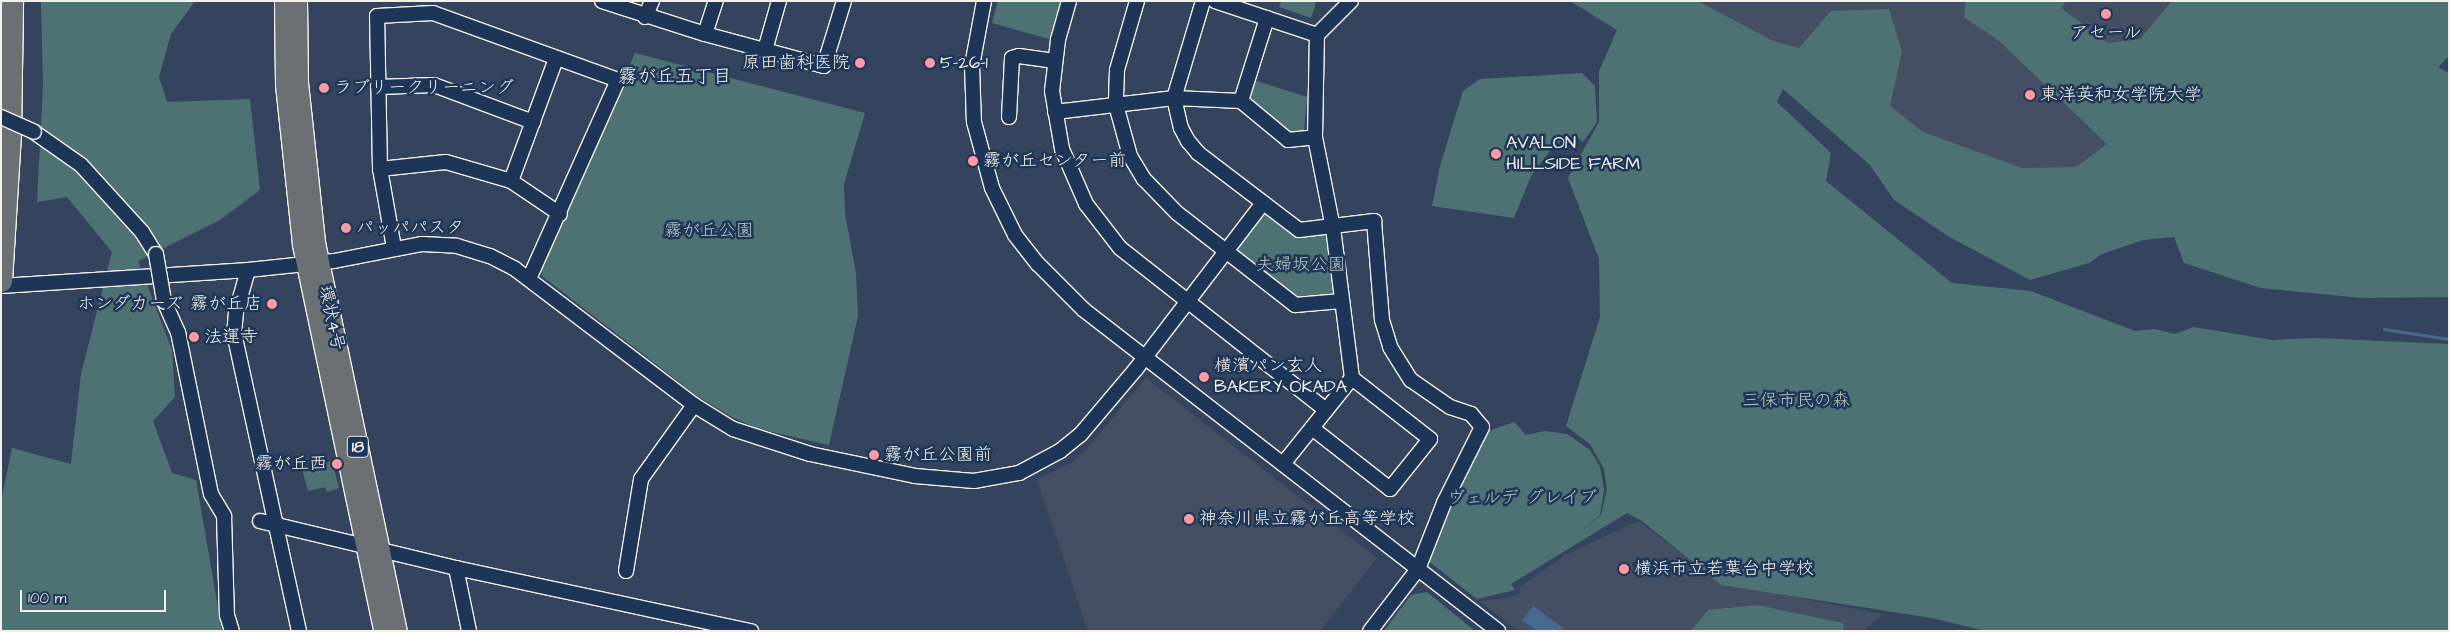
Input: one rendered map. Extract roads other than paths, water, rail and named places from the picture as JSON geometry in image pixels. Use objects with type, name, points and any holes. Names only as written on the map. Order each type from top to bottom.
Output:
[{"type":"highway","points":[[1,280],[10,134],[12,1]]},
{"type":"main road","name":"環状4号","points":[[284,1],[291,164],[372,548],[383,631]]},
{"type":"main road","name":"環状4号","points":[[298,1],[299,83],[313,264]]},
{"type":"main road","name":"環状4号","points":[[372,548],[398,631]]},
{"type":"street","points":[[602,1],[645,17],[824,66],[844,1]]},
{"type":"street","points":[[645,17],[652,1]]},
{"type":"street","points":[[705,34],[716,1]]},
{"type":"street","points":[[765,50],[780,1]]},
{"type":"street","points":[[984,1],[972,66],[972,95],[978,138],[992,188],[1015,235],[1057,286],[1145,357],[1498,631]]},
{"type":"street","points":[[1069,1],[1058,40],[1052,91],[1062,149],[1074,183],[1101,227],[1120,248],[1326,410]]},
{"type":"street","points":[[1136,1],[1117,70],[1116,106],[1130,156],[1144,179],[1159,197],[1224,252],[1295,305],[1342,301]]},
{"type":"street","points":[[1203,1],[1174,98],[1181,128],[1198,153],[1299,230],[1333,228],[1374,221],[1382,320],[1390,347],[1411,380],[1450,407],[1472,414],[1482,427],[1444,503],[1418,569],[1370,631]]},
{"type":"street","points":[[1215,1],[1318,35]]},
{"type":"street","points":[[1312,428],[1390,489],[1430,439],[1352,378],[1333,228],[1315,137],[1318,35],[1351,1]]},
{"type":"street","points":[[394,248],[380,169],[377,16],[433,13],[618,80],[560,214],[529,279]]},
{"type":"street","points":[[1241,101],[1267,18]]},
{"type":"street","points":[[1010,117],[1012,58],[1019,56],[1055,61]]},
{"type":"street","points":[[511,181],[556,59]]},
{"type":"street","points":[[378,87],[434,85],[533,122]]},
{"type":"street","points":[[1056,112],[1174,98],[1241,101],[1288,140],[1315,137]]},
{"type":"street","points":[[1,118],[34,132],[81,164],[142,232],[156,254],[164,301],[178,332],[211,494],[229,516],[228,615],[232,631]]},
{"type":"street","points":[[380,169],[446,162],[511,181],[560,214]]},
{"type":"street","points":[[1,286],[248,270],[313,264],[394,248],[440,244],[457,246],[497,259],[529,279],[694,405],[733,429],[810,454],[915,476],[974,481],[1019,473],[1060,452],[1081,434],[1145,357],[1186,301],[1263,203]]},
{"type":"street","points":[[248,270],[234,332],[299,631]]},
{"type":"street","points":[[1283,464],[1352,378]]},
{"type":"street","points":[[626,571],[642,479],[694,405]]},
{"type":"street","points":[[260,521],[692,625],[751,631]]},
{"type":"street","points":[[456,568],[470,631]]},
{"type":"water","points":[[1533,606],[1563,628],[1561,631],[1537,631],[1522,620]]},
{"type":"waterway","points":[[2384,329],[2449,339]]},
{"type":"place","name":"アセール","points":[[2106,14]]},
{"type":"place","name":"原田歯科医院","points":[[860,63]]},
{"type":"place","name":"5-26-1","points":[[930,63]]},
{"type":"place","name":"ラブリークリーニング","points":[[324,88]]},
{"type":"place","name":"東洋英和女学院大学","points":[[2030,95]]},
{"type":"place","name":"AVALON HILLSIDE FARM","points":[[1496,154]]},
{"type":"place","name":"霧が丘センター前","points":[[973,161]]},
{"type":"place","name":"パッパパスタ","points":[[346,228]]},
{"type":"place","name":"ホンダカーズ 霧が丘店","points":[[272,304]]},
{"type":"place","name":"法運寺","points":[[194,337]]},
{"type":"place","name":"横濱パン玄人 BAKERY OKADA","points":[[1204,377]]},
{"type":"place","name":"霧が丘公園前","points":[[874,455]]},
{"type":"place","name":"霧が丘西","points":[[337,464]]},
{"type":"place","name":"神奈川県立霧が丘高等学校","points":[[1189,519]]},
{"type":"place","name":"横浜市立若葉台中学校","points":[[1624,569]]},
{"type":"district","name":"霧が丘五丁目","points":[[675,77]]},
{"type":"park label","name":"霧が丘公園","points":[[709,231]]},
{"type":"park label","name":"夫婦坂公園","points":[[1301,265]]},
{"type":"park label","name":"三保市民の森","points":[[1796,401]]},
{"type":"park label","name":"ヴェルデ グレイブ","points":[[1522,498]]}]
